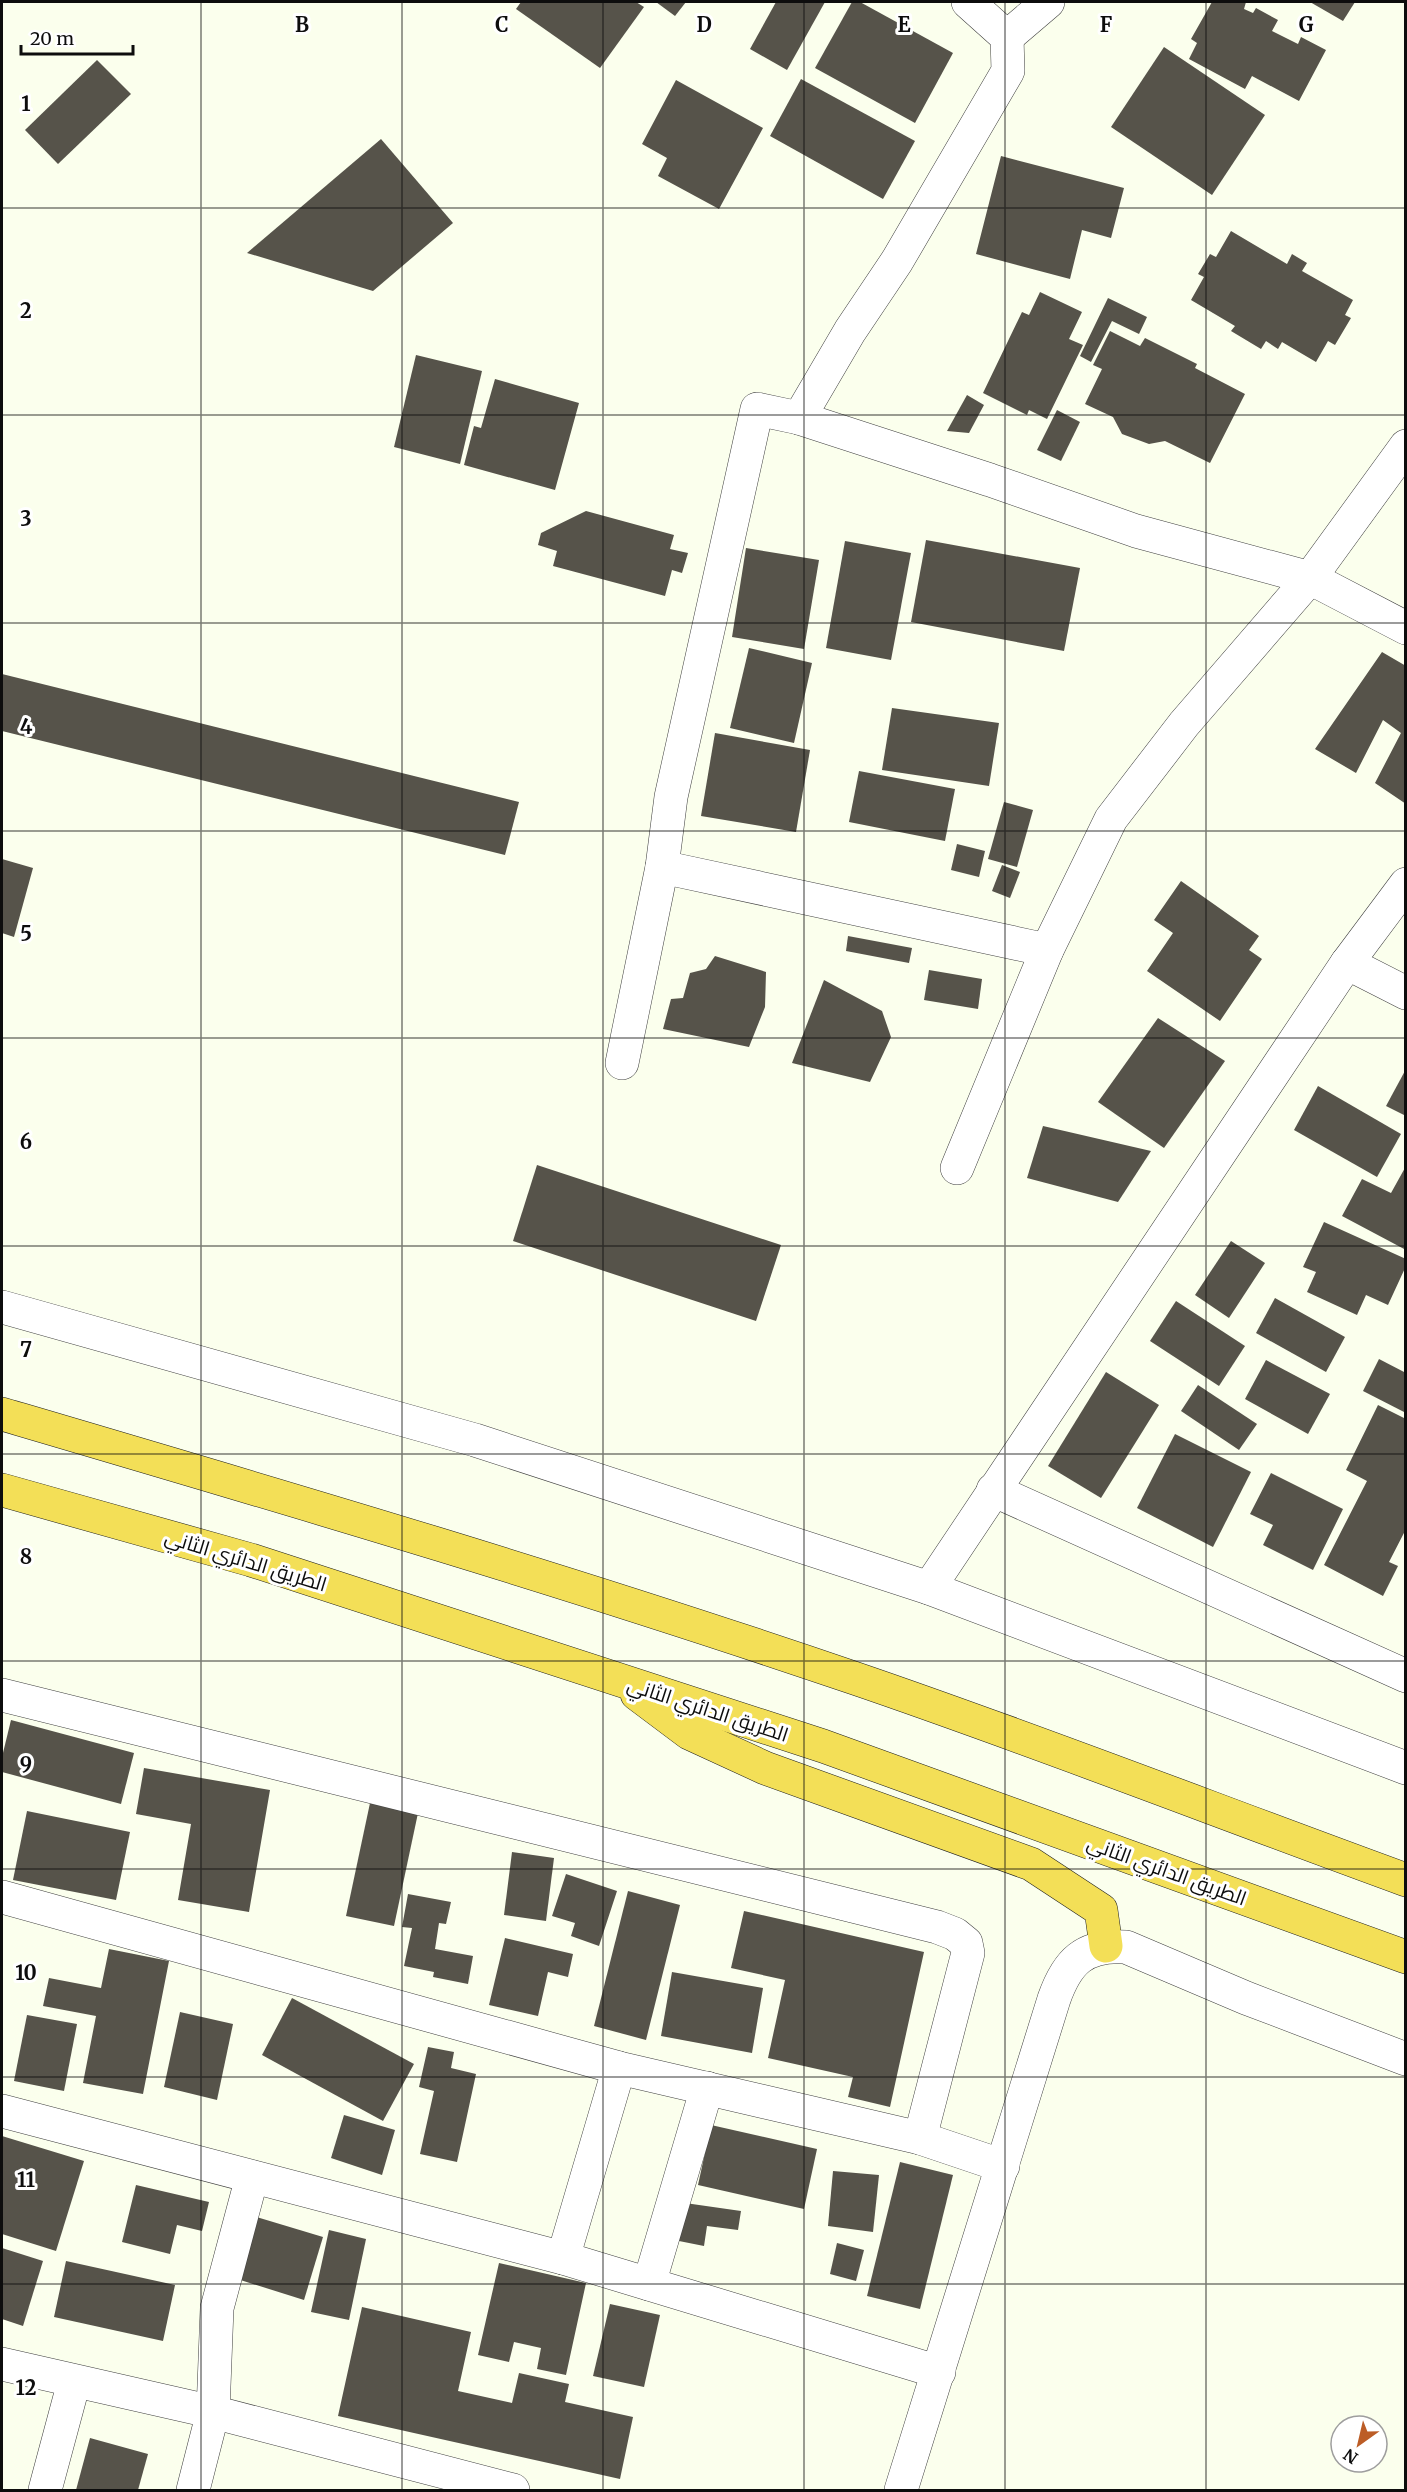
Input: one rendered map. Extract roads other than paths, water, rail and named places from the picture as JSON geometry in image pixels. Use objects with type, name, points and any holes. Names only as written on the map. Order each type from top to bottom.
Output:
[{"type":"highway","points":[[2,1414],[476,1557],[855,1678],[1406,1880]]},
{"type":"highway","name":"الطريق الدائري الثاني","points":[[2,1490],[251,1560],[823,1746],[1406,1957]]},
{"type":"highway","points":[[617,1679],[689,1734],[765,1768],[1031,1864],[1101,1910],[1106,1946]]},
{"type":"street","points":[[799,418],[850,331],[897,261],[1008,71],[1007,37],[968,2]]},
{"type":"street","points":[[1007,37],[1048,2]]},
{"type":"street","points":[[622,1063],[662,867],[671,797],[757,409],[799,418],[990,480],[1136,531],[1310,578],[1406,628]]},
{"type":"street","points":[[957,1168],[1047,950],[1111,819],[1184,724],[1310,578],[1406,446]]},
{"type":"street","points":[[662,867],[1047,950]]},
{"type":"street","points":[[929,1588],[1347,963],[1406,884]]},
{"type":"street","points":[[1347,963],[1406,993]]},
{"type":"street","points":[[2,1307],[475,1440],[929,1588],[1406,1768]]},
{"type":"street","points":[[993,1490],[1406,1676]]},
{"type":"street","points":[[2,1695],[937,1926],[956,1934],[966,1943],[968,1953],[920,2138]]},
{"type":"street","points":[[2,1898],[619,2068],[920,2138],[1003,2166]]},
{"type":"street","points":[[901,2490],[1063,1974],[1079,1956],[1106,1946],[1126,1947],[1246,1998],[1406,2058]]},
{"type":"street","points":[[563,2258],[619,2068]]},
{"type":"street","points":[[650,2284],[707,2088]]},
{"type":"street","points":[[2,2111],[563,2258],[939,2372]]},
{"type":"street","points":[[193,2490],[213,2412],[217,2308],[252,2176]]},
{"type":"street","points":[[2,2364],[213,2412],[513,2490]]},
{"type":"street","points":[[45,2490],[74,2382]]}]
